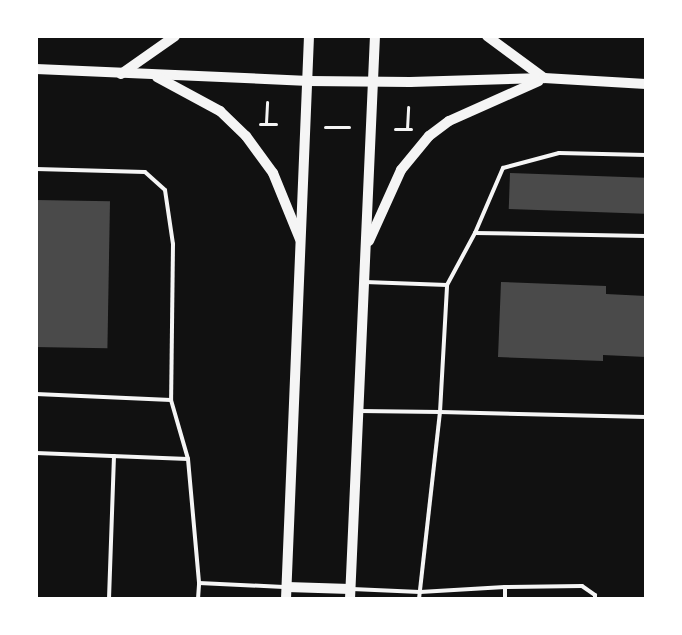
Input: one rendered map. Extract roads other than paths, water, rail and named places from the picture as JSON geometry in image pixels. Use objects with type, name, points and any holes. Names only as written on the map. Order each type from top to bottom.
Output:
[{"type":"main road","points":[[121,74],[176,36]]},
{"type":"main road","points":[[286,599],[309,36]]},
{"type":"main road","points":[[287,587],[350,594],[375,82],[375,36]]},
{"type":"main road","points":[[487,36],[544,78]]},
{"type":"main road","points":[[36,69],[308,81],[375,82],[544,78],[646,84]]},
{"type":"main road","points":[[154,75],[220,111],[246,136],[273,173],[302,243]]},
{"type":"main road","points":[[367,246],[401,170],[430,136],[448,121],[544,78]]},
{"type":"lane","points":[[419,599],[440,412],[447,285],[475,233],[503,168],[559,153],[646,155]]},
{"type":"lane","points":[[36,169],[145,172],[165,190],[173,244],[171,400],[188,459],[199,583],[198,599]]},
{"type":"lane","points":[[475,233],[646,236]]},
{"type":"lane","points":[[365,282],[447,285]]},
{"type":"lane","points":[[36,394],[171,400]]},
{"type":"lane","points":[[359,411],[646,417]]},
{"type":"lane","points":[[36,453],[188,459]]},
{"type":"lane","points":[[108,599],[114,456]]},
{"type":"lane","points":[[199,583],[287,587]]},
{"type":"lane","points":[[350,594],[505,587],[582,586],[595,595],[595,599]]},
{"type":"lane","points":[[505,587],[505,599]]}]
